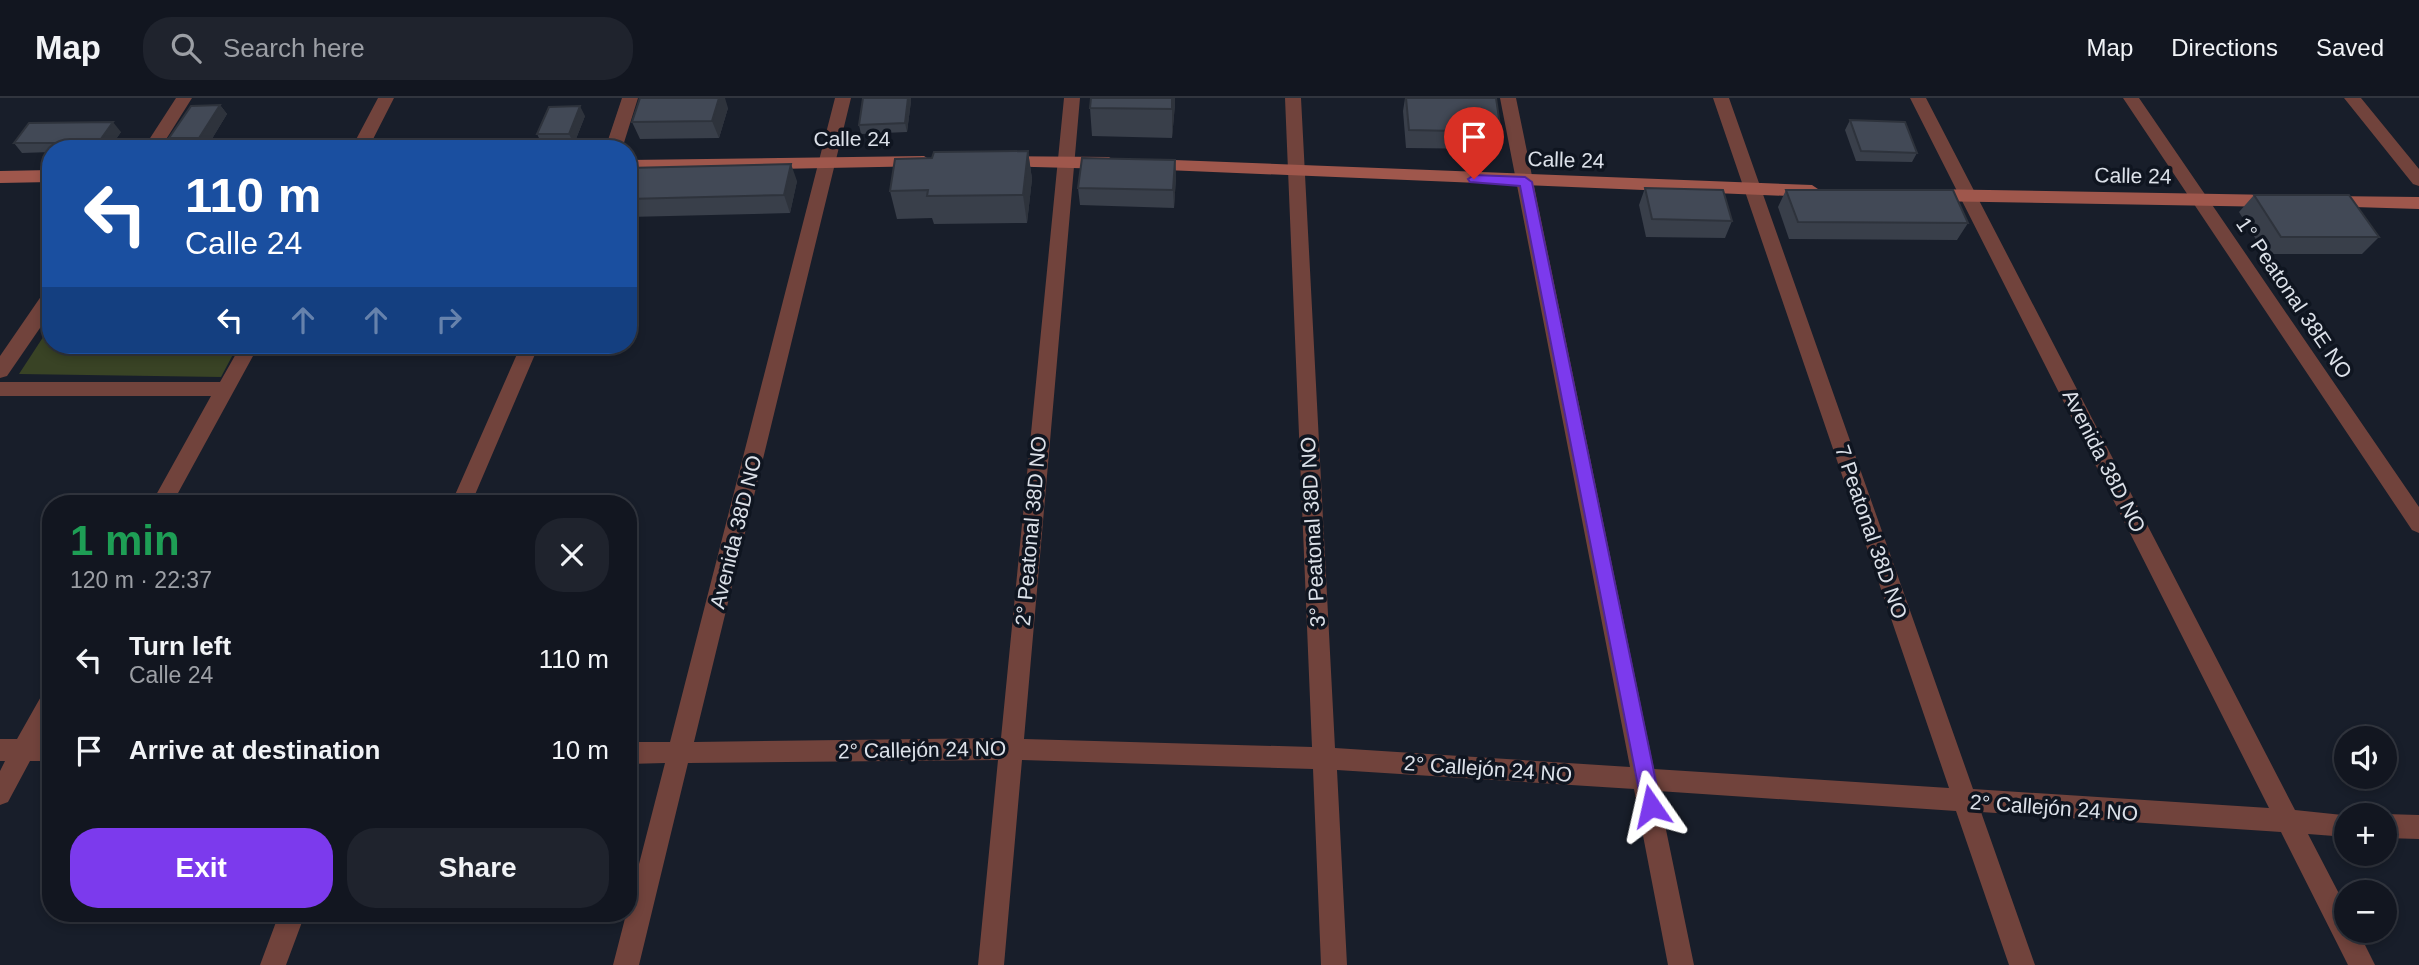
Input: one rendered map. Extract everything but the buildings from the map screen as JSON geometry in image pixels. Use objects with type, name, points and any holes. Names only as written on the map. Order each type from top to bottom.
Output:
[{"type":"street","points":[[156,140],[184,98]]},
{"type":"street","points":[[364,140],[386,98]]},
{"type":"street","points":[[616,140],[630,98]]},
{"type":"street","name":"Avenida 38D NO","points":[[637,922],[844,98]]},
{"type":"street","name":"2° Peatonal 38D NO","points":[[991,965],[1072,98]]},
{"type":"street","name":"3° Peatonal 38D NO","points":[[1293,98],[1334,965]]},
{"type":"street","points":[[1508,98],[1647,779],[1681,965]]},
{"type":"street","name":"7 Peatonal 38D NO","points":[[1721,98],[2022,965]]},
{"type":"street","name":"Avenida 38D NO","points":[[1919,98],[2362,965]]},
{"type":"street","name":"1° Peatonal 38E NO","points":[[2131,98],[2419,524]]},
{"type":"street","points":[[2352,98],[2419,180]]},
{"type":"street","name":"Calle 24","points":[[637,166],[941,162]]},
{"type":"street","name":"Calle 24","points":[[982,162],[1065,162],[1295,170],[1525,182],[1833,192]]},
{"type":"street","points":[[0,177],[42,176]]},
{"type":"street","name":"Calle 24","points":[[1915,194],[2419,204]]},
{"type":"street","points":[[0,371],[42,310]]},
{"type":"street","points":[[166,495],[245,354]]},
{"type":"street","points":[[465,495],[526,354]]},
{"type":"street","points":[[0,389],[225,389]]},
{"type":"street","points":[[0,794],[11,750],[42,711]]},
{"type":"street","name":"2° Callejón 24 NO","points":[[637,753],[1011,749],[1324,758],[2334,825]]},
{"type":"street","points":[[11,750],[42,750]]},
{"type":"street","points":[[2397,826],[2419,827]]},
{"type":"street","points":[[273,965],[289,922]]},
{"type":"street","name":"Avenida 38D NO","points":[[626,965],[637,922]]},
{"type":"green space","points":[[42,339],[42,354],[233,354],[221,377],[19,374]]},
{"type":"route","points":[[1474,179],[1525,182],[1651,806]]}]
